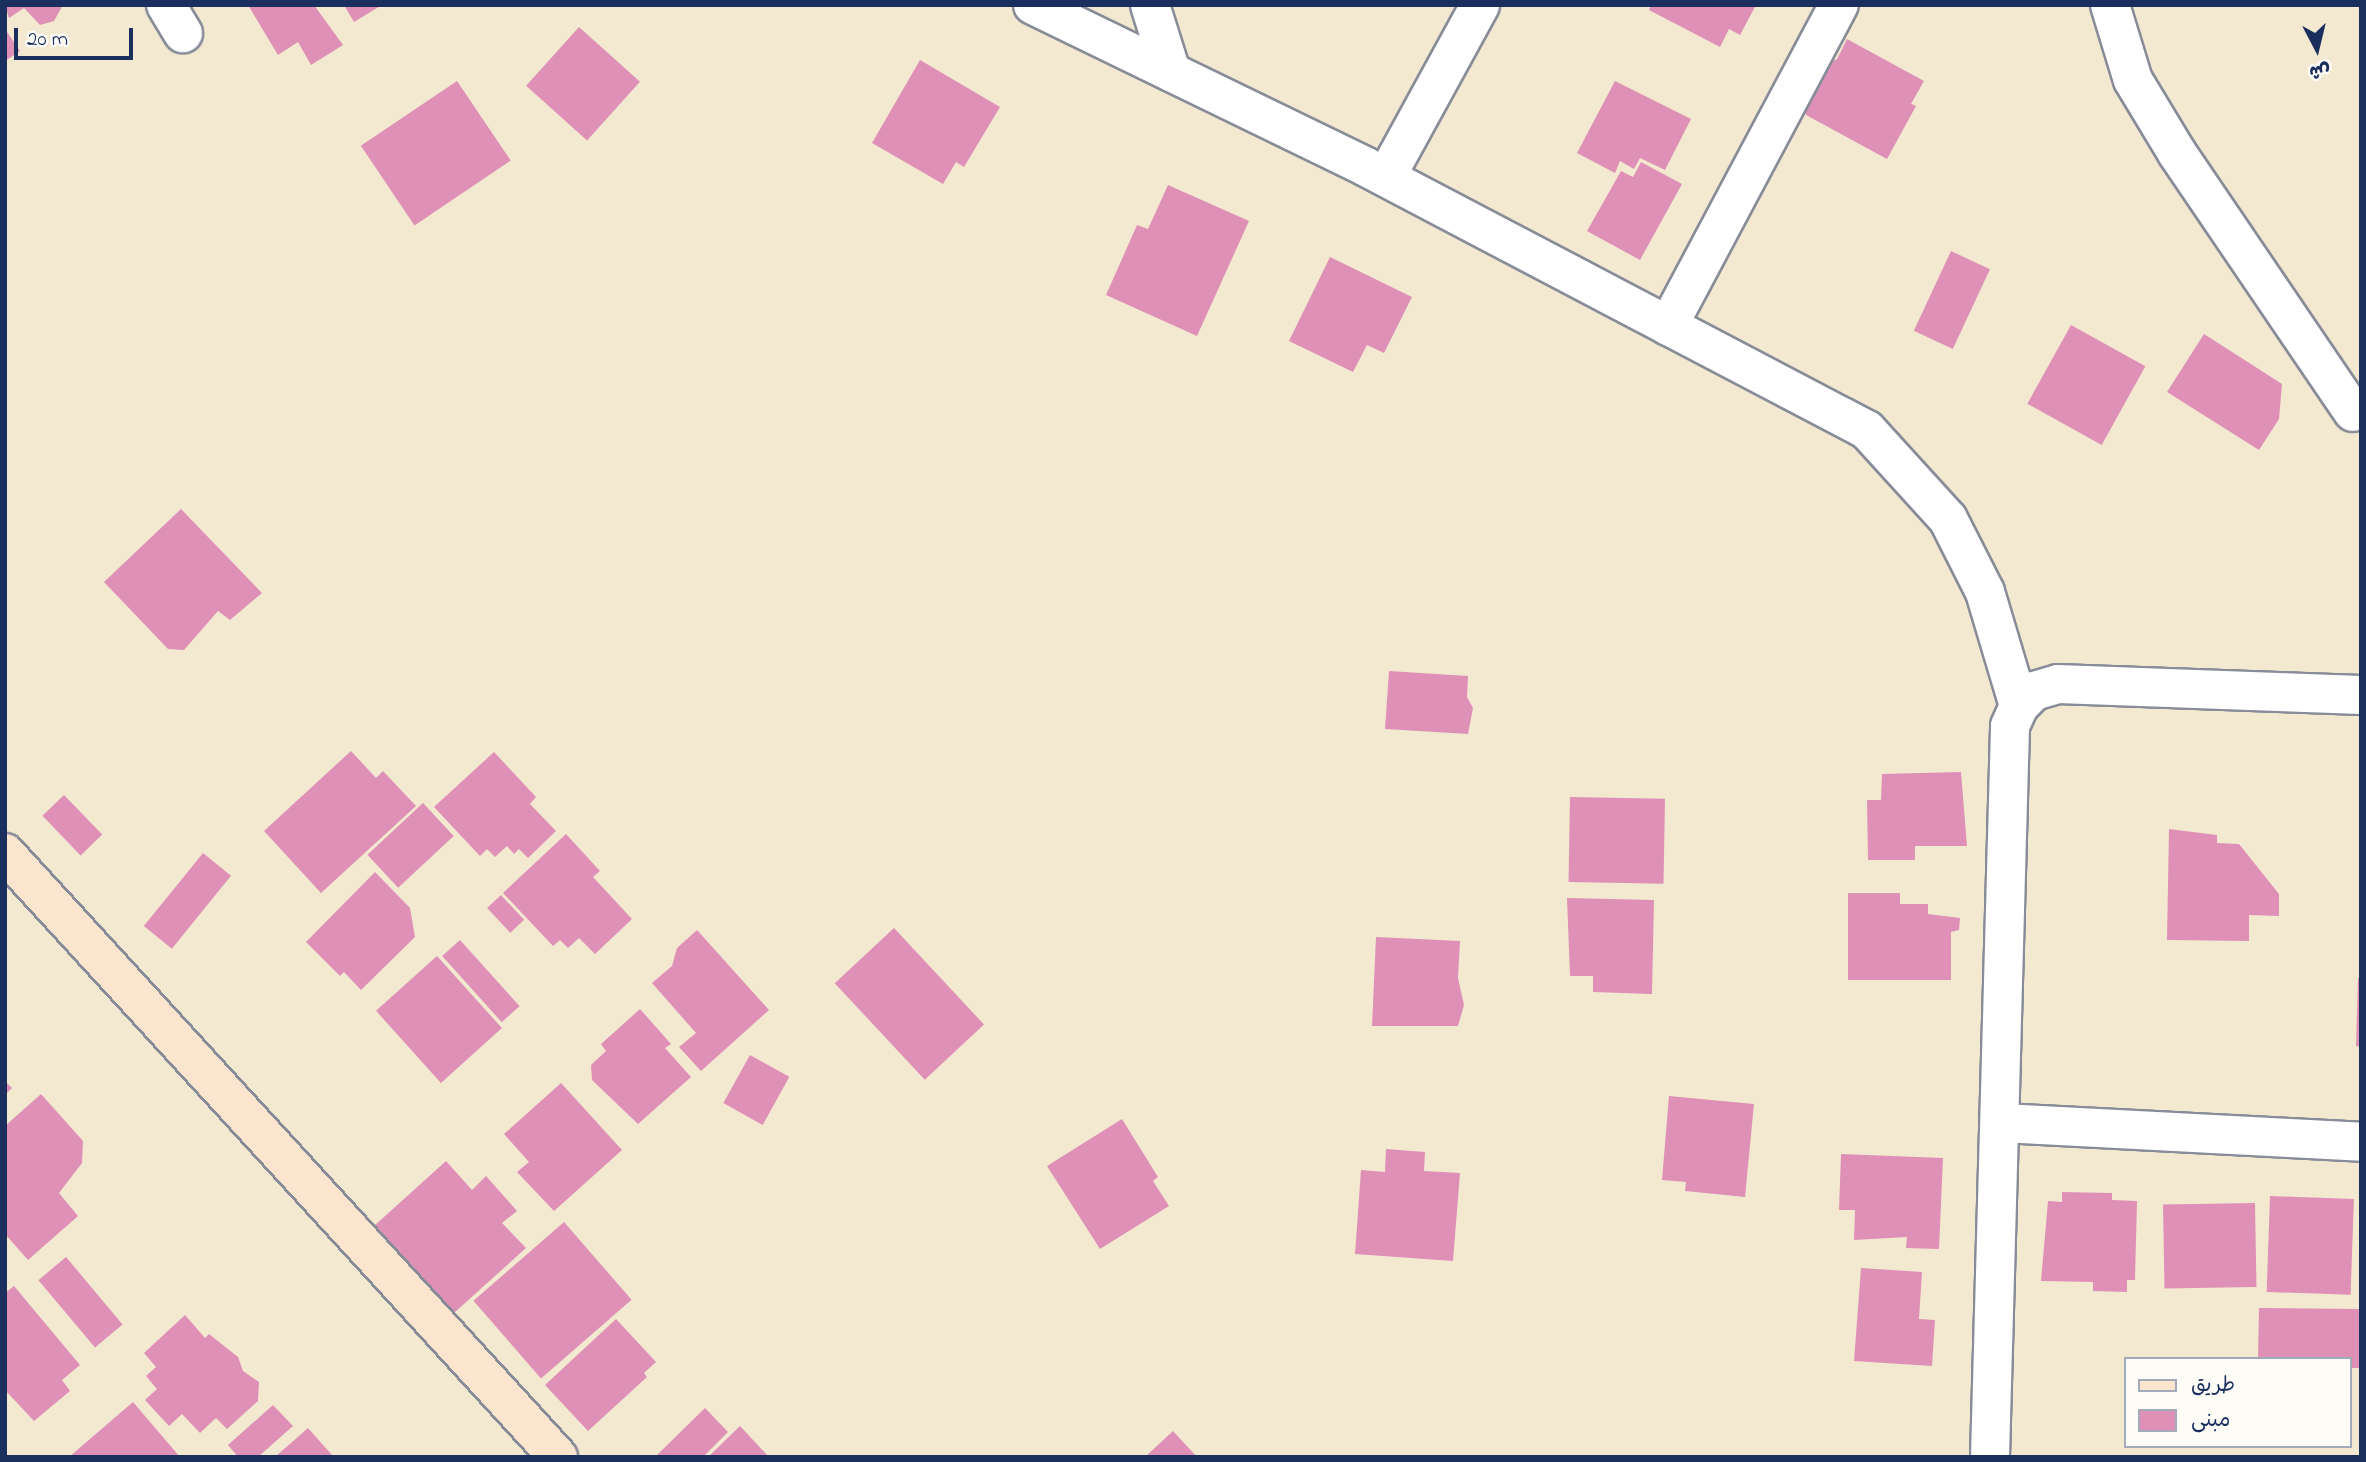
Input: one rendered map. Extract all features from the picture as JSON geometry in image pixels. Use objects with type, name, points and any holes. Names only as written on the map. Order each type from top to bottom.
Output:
[{"type":"street","points":[[1032,5],[1386,177],[1867,430],[1948,519],[1985,592],[2019,706]]},
{"type":"street","points":[[1150,5],[1171,72]]},
{"type":"street","points":[[1386,177],[1480,5]]},
{"type":"street","points":[[1668,326],[1839,5]]},
{"type":"street","points":[[2110,5],[2133,80],[2164,132],[2353,412]]},
{"type":"street","points":[[1990,1457],[2002,1123],[2010,726],[2019,706],[2034,691],[2058,684],[2361,695]]},
{"type":"street","points":[[5,853],[558,1457]]},
{"type":"street","points":[[2002,1123],[2361,1142]]},
{"type":"building","points":[[5,5],[63,5],[54,21],[40,25],[24,8],[9,18]]},
{"type":"building","points":[[248,5],[314,5],[343,45],[311,65],[298,42],[278,55]]},
{"type":"building","points":[[344,5],[382,5],[354,22]]},
{"type":"building","points":[[1651,5],[1756,5],[1740,35],[1729,29],[1720,47],[1649,10]]},
{"type":"building","points":[[579,27],[640,82],[587,141],[526,86]]},
{"type":"building","points":[[5,29],[20,51],[5,61]]},
{"type":"building","points":[[1847,39],[1924,81],[1911,104],[1916,106],[1887,159],[1806,115],[1805,97],[1822,67],[1837,59]]},
{"type":"building","points":[[920,60],[1000,107],[964,167],[956,162],[943,184],[872,143]]},
{"type":"building","points":[[457,81],[511,161],[415,225],[361,146]]},
{"type":"building","points":[[1615,81],[1691,119],[1665,170],[1640,158],[1634,169],[1620,161],[1615,173],[1577,153]]},
{"type":"building","points":[[1641,162],[1682,184],[1640,260],[1587,231],[1621,171],[1633,177]]},
{"type":"building","points":[[1168,185],[1249,221],[1197,336],[1106,295],[1137,225],[1148,229]]},
{"type":"building","points":[[1951,251],[1990,269],[1953,349],[1914,331]]},
{"type":"building","points":[[1330,257],[1412,297],[1384,353],[1367,345],[1353,372],[1289,341]]},
{"type":"building","points":[[2071,325],[2145,366],[2102,445],[2027,404]]},
{"type":"building","points":[[2204,334],[2282,384],[2279,419],[2259,450],[2167,392]]},
{"type":"building","points":[[181,509],[262,593],[230,620],[218,611],[184,650],[168,649],[104,582]]},
{"type":"building","points":[[1389,671],[1468,676],[1467,697],[1473,708],[1468,734],[1385,729]]},
{"type":"building","points":[[351,751],[376,778],[383,771],[416,806],[321,893],[264,831]]},
{"type":"building","points":[[494,752],[536,797],[530,804],[556,831],[528,858],[519,849],[514,854],[507,846],[495,857],[487,849],[480,856],[434,807]]},
{"type":"building","points":[[1961,772],[1967,846],[1915,846],[1915,860],[1868,860],[1867,800],[1881,800],[1882,774]]},
{"type":"building","points":[[64,795],[102,835],[81,855],[42,816]]},
{"type":"building","points":[[1570,797],[1665,799],[1664,884],[1569,882]]},
{"type":"building","points":[[423,803],[454,836],[398,888],[367,855]]},
{"type":"building","points":[[2169,829],[2217,835],[2217,843],[2239,844],[2279,894],[2279,916],[2249,915],[2249,941],[2167,940]]},
{"type":"building","points":[[566,834],[600,871],[593,877],[632,919],[595,954],[579,938],[568,948],[560,940],[553,946],[503,893]]},
{"type":"building","points":[[203,853],[231,876],[172,949],[144,926]]},
{"type":"building","points":[[375,872],[410,908],[415,937],[361,990],[344,972],[340,976],[306,942]]},
{"type":"building","points":[[1848,893],[1900,893],[1900,904],[1928,904],[1928,914],[1960,918],[1959,930],[1951,932],[1951,980],[1848,980]]},
{"type":"building","points":[[501,895],[524,920],[510,933],[487,908]]},
{"type":"building","points":[[1567,898],[1654,900],[1652,994],[1593,992],[1593,976],[1570,976]]},
{"type":"building","points":[[894,928],[984,1025],[925,1080],[835,983]]},
{"type":"building","points":[[697,930],[769,1010],[701,1071],[679,1047],[696,1033],[652,983],[672,966],[677,948]]},
{"type":"building","points":[[1376,937],[1460,941],[1458,978],[1464,1005],[1458,1026],[1372,1026]]},
{"type":"building","points":[[460,940],[520,1006],[502,1022],[442,956]]},
{"type":"building","points":[[437,956],[502,1028],[441,1083],[376,1011]]},
{"type":"building","points":[[2358,978],[2361,978],[2361,1047],[2356,1046]]},
{"type":"building","points":[[640,1009],[671,1044],[665,1048],[691,1077],[638,1124],[592,1080],[591,1065],[606,1051],[601,1044]]},
{"type":"building","points":[[750,1055],[789,1077],[763,1125],[723,1103]]},
{"type":"building","points":[[5,1081],[12,1088],[5,1095]]},
{"type":"building","points":[[561,1083],[622,1150],[554,1211],[517,1172],[529,1162],[504,1134]]},
{"type":"building","points":[[41,1094],[83,1141],[82,1163],[59,1193],[78,1216],[28,1260],[5,1234],[5,1126]]},
{"type":"building","points":[[1669,1096],[1754,1104],[1745,1197],[1685,1191],[1686,1182],[1662,1180]]},
{"type":"building","points":[[1122,1119],[1158,1177],[1153,1181],[1169,1206],[1100,1249],[1047,1166]]},
{"type":"building","points":[[1386,1149],[1425,1152],[1424,1171],[1460,1173],[1453,1261],[1355,1254],[1361,1170],[1385,1172]]},
{"type":"building","points":[[1841,1154],[1943,1158],[1939,1249],[1906,1248],[1907,1237],[1854,1240],[1855,1210],[1839,1210]]},
{"type":"building","points":[[446,1161],[472,1190],[486,1176],[517,1211],[502,1223],[526,1248],[454,1313],[374,1226]]},
{"type":"building","points":[[2062,1192],[2112,1193],[2112,1200],[2137,1201],[2135,1280],[2127,1280],[2127,1292],[2093,1291],[2093,1282],[2041,1281],[2048,1201],[2062,1202]]},
{"type":"building","points":[[2270,1196],[2354,1199],[2351,1295],[2267,1292]]},
{"type":"building","points":[[2255,1203],[2256,1287],[2164,1289],[2163,1205]]},
{"type":"building","points":[[564,1222],[632,1300],[541,1378],[473,1301]]},
{"type":"building","points":[[66,1257],[123,1324],[95,1348],[38,1280]]},
{"type":"building","points":[[1861,1268],[1922,1272],[1919,1319],[1935,1320],[1932,1366],[1854,1361]]},
{"type":"building","points":[[14,1286],[80,1365],[62,1380],[70,1391],[34,1421],[5,1390],[5,1293]]},
{"type":"building","points":[[2259,1308],[2361,1309],[2361,1368],[2352,1368],[2352,1357],[2258,1357]]},
{"type":"building","points":[[185,1315],[205,1338],[209,1334],[238,1357],[243,1371],[259,1382],[258,1401],[227,1429],[216,1418],[200,1433],[182,1414],[169,1426],[145,1400],[157,1389],[146,1376],[156,1367],[144,1353]]},
{"type":"building","points":[[616,1319],[656,1362],[644,1373],[647,1377],[588,1431],[545,1385]]},
{"type":"building","points":[[133,1402],[180,1457],[69,1457]]},
{"type":"building","points":[[273,1405],[293,1426],[258,1457],[238,1457],[228,1445]]},
{"type":"building","points":[[705,1408],[728,1432],[703,1457],[655,1457]]},
{"type":"building","points":[[740,1426],[769,1457],[708,1457]]},
{"type":"building","points":[[308,1428],[332,1455],[275,1457]]},
{"type":"building","points":[[1173,1431],[1197,1457],[1145,1457]]}]
